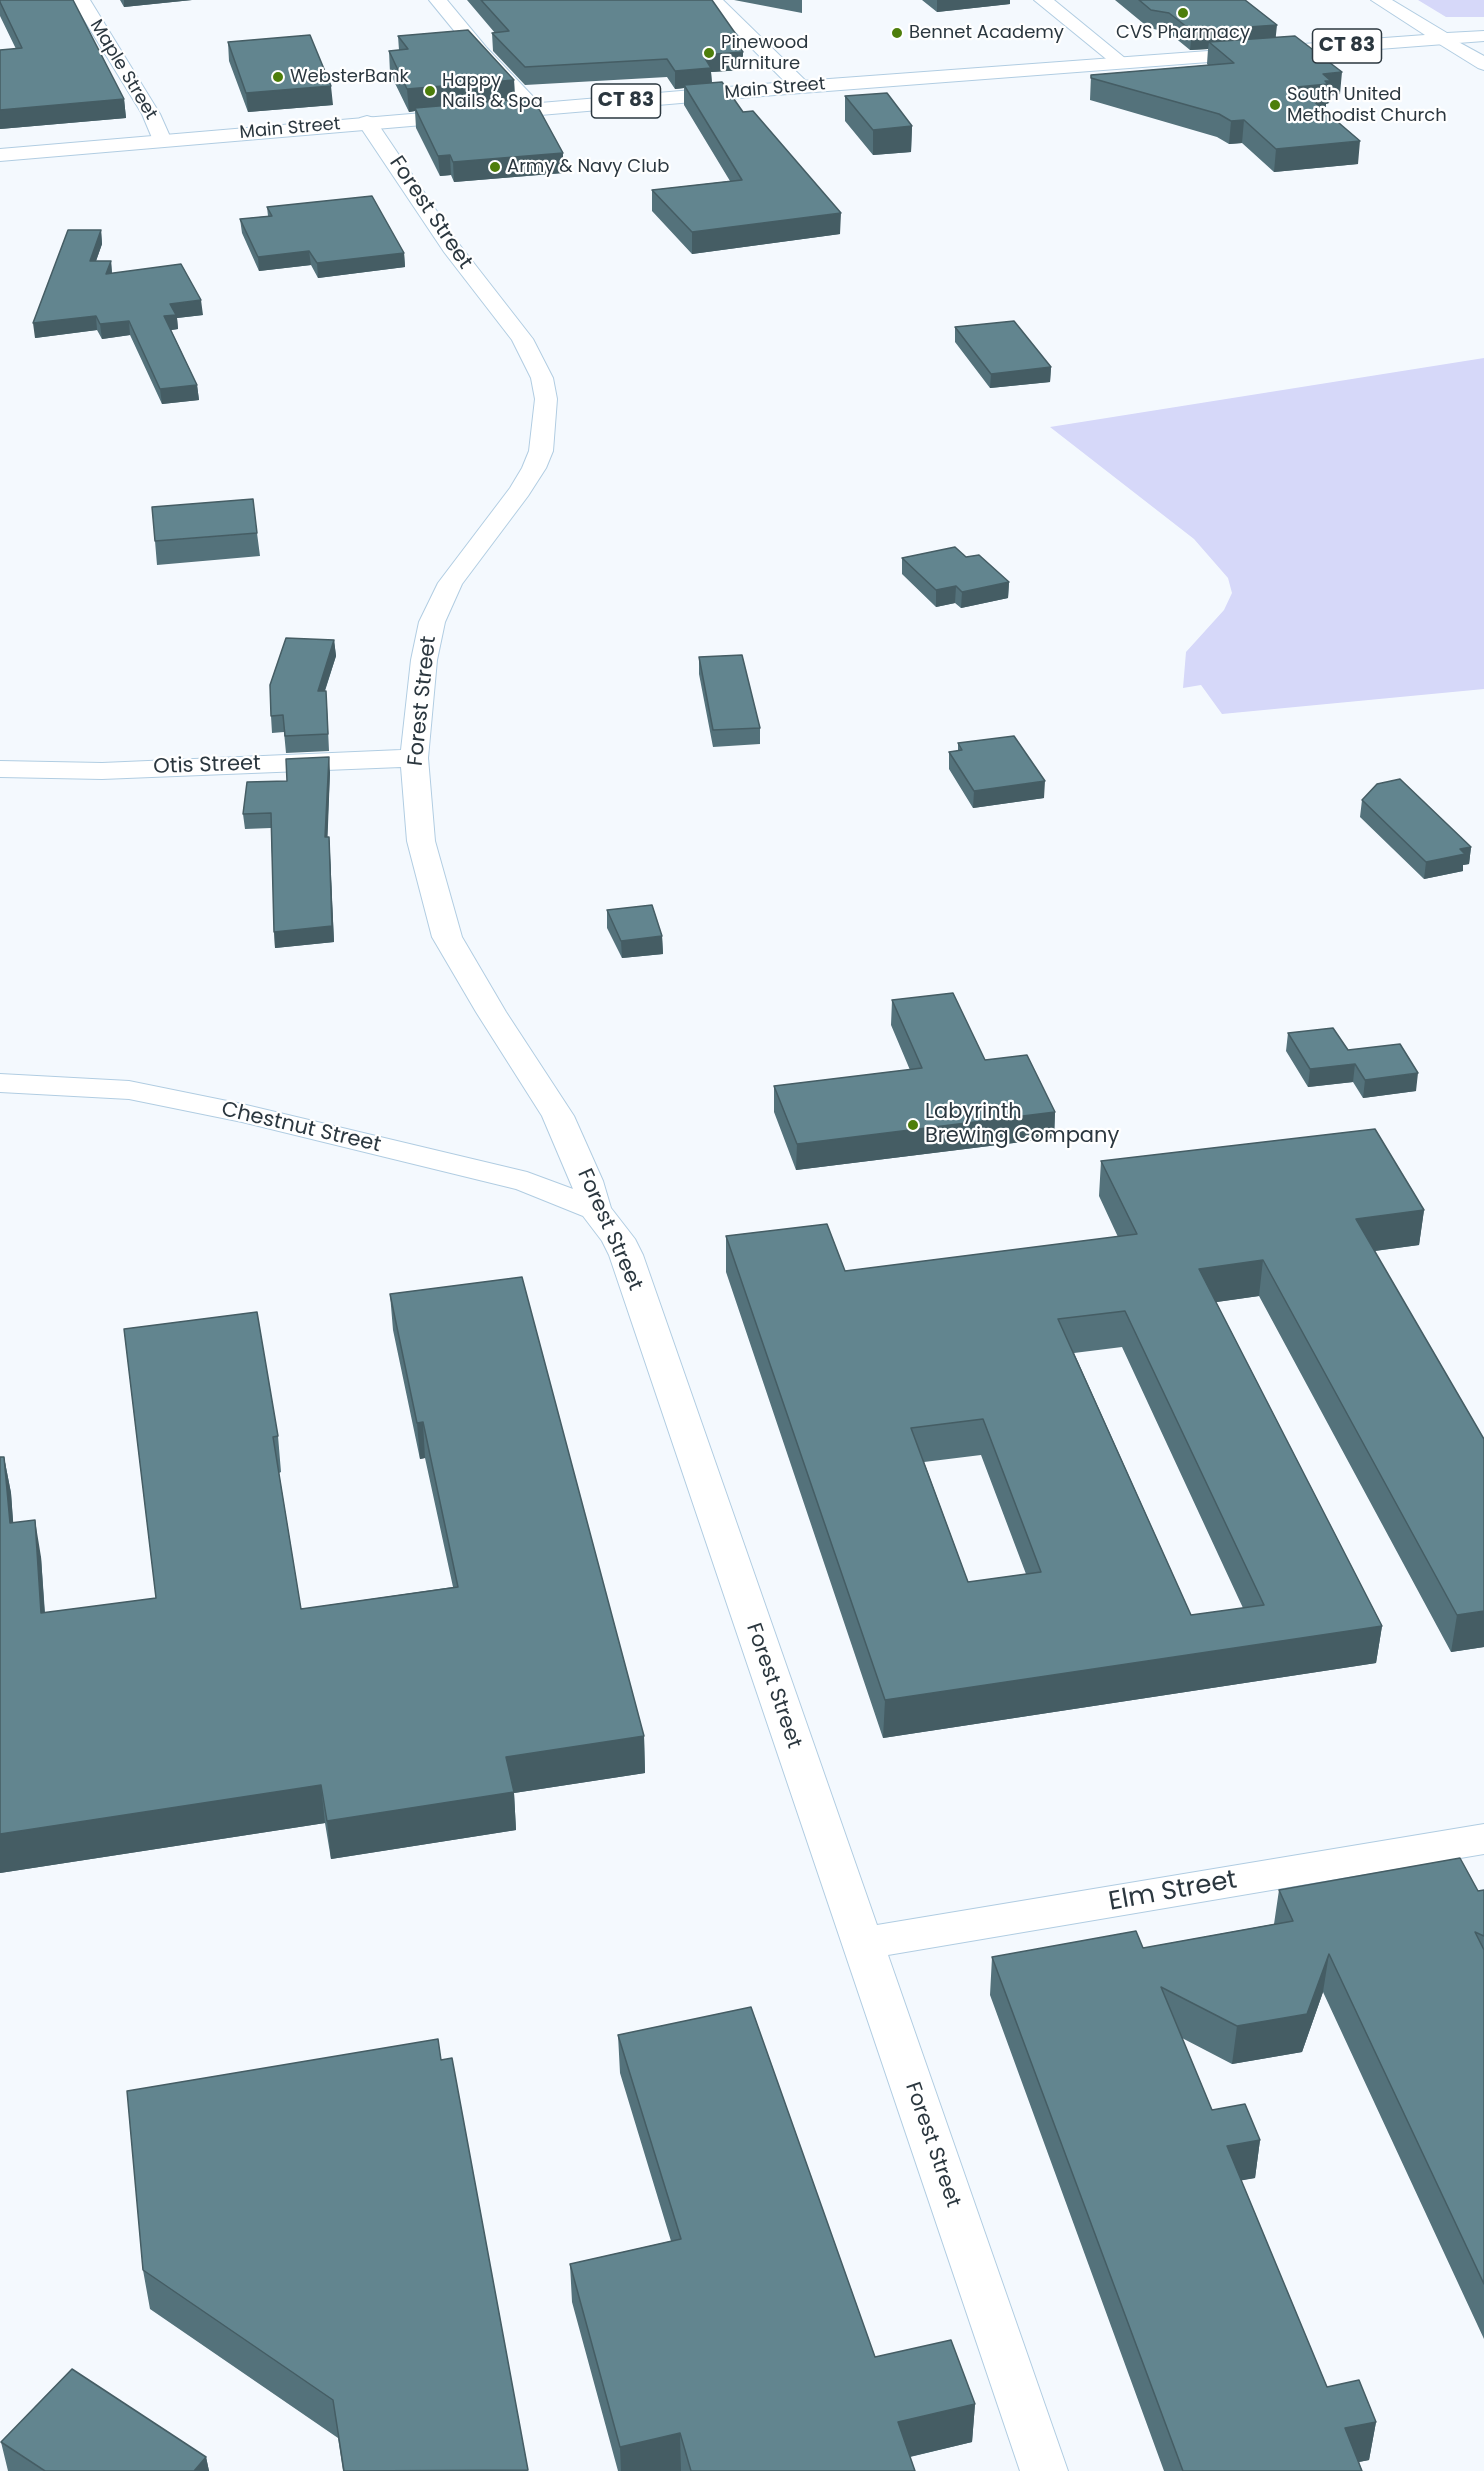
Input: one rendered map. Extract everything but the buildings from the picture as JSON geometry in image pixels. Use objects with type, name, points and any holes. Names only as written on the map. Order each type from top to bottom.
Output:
[{"type":"street","name":"Maple Street","points":[[81,0],[151,114],[162,141]]},
{"type":"street","points":[[438,0],[480,51],[534,109]]},
{"type":"street","points":[[713,0],[801,87]]},
{"type":"street","points":[[1043,0],[1122,63]]},
{"type":"street","points":[[1380,0],[1484,64]]},
{"type":"street","name":"CT 83","points":[[1442,38],[1484,36]]},
{"type":"street","name":"Main Street","points":[[0,155],[367,122],[1442,38]]},
{"type":"street","name":"Forest Street","points":[[367,122],[451,248],[522,339],[542,378],[546,399],[541,451],[534,468],[450,583],[432,622],[424,660],[414,758],[421,841],[447,937],[491,1012],[558,1116],[587,1181],[595,1209],[618,1239],[626,1255],[1044,2471]]},
{"type":"street","name":"Otis Street","points":[[0,769],[102,771],[414,758]]},
{"type":"street","name":"Chestnut Street","points":[[0,1083],[129,1090],[242,1113],[527,1182],[595,1209]]},
{"type":"street","name":"Elm Street","points":[[862,1943],[1484,1839]]},
{"type":"shaded area","points":[[1418,0],[1484,0],[1484,17],[1446,17]]},
{"type":"shaded area","points":[[1484,358],[1484,689],[1222,714],[1201,685],[1183,688],[1186,652],[1224,610],[1232,593],[1228,578],[1194,539],[1050,427]]},
{"type":"place","name":"CVS Pharmacy","points":[[1183,13]]},
{"type":"place","name":"Bennet Academy","points":[[897,33]]},
{"type":"place","name":"Pinewood Furniture","points":[[709,53]]},
{"type":"place","name":"WebsterBank","points":[[278,77]]},
{"type":"place","name":"Happy Nails & Spa","points":[[430,91]]},
{"type":"place","name":"South United Methodist Church","points":[[1275,105]]},
{"type":"place","name":"Army & Navy Club","points":[[495,167]]},
{"type":"place","name":"Labyrinth Brewing Company","points":[[913,1125]]}]
